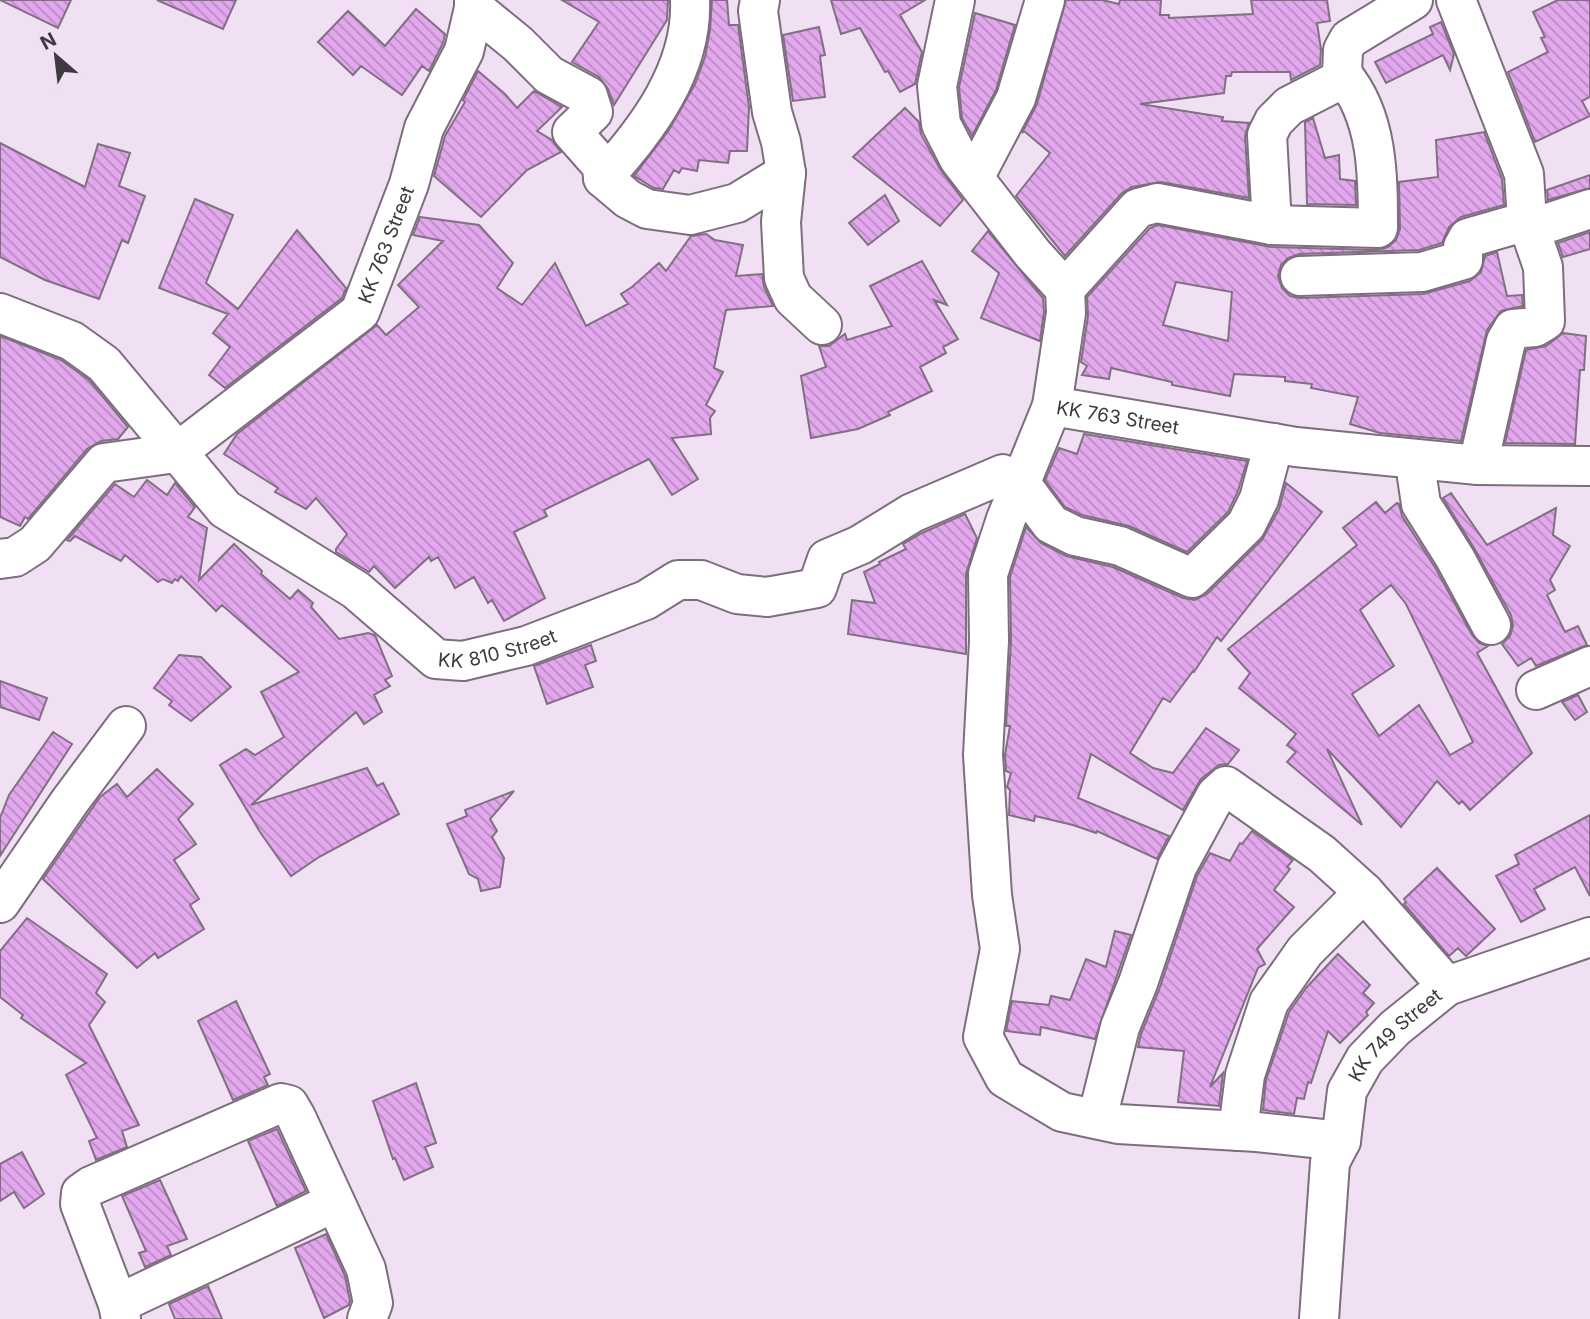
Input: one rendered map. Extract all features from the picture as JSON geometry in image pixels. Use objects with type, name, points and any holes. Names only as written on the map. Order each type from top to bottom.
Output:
[{"type":"street","points":[[603,178],[632,146],[663,99],[684,53],[690,0]]},
{"type":"street","points":[[760,0],[758,11],[772,112],[786,173],[781,222],[784,278],[793,298],[822,325]]},
{"type":"street","points":[[955,0],[937,86],[941,124],[959,159],[1033,254],[1066,289],[1138,208],[1157,203],[1272,225],[1378,228],[1377,170],[1371,129],[1350,84],[1342,74]]},
{"type":"street","points":[[974,178],[1016,98],[1045,0]]},
{"type":"street","points":[[1272,225],[1267,135],[1274,121],[1289,106],[1334,83],[1342,74],[1343,50],[1349,40],[1413,0]]},
{"type":"street","points":[[1457,0],[1524,174],[1529,225],[1543,267],[1545,321],[1535,327],[1513,329],[1506,341],[1478,465]]},
{"type":"street","points":[[474,4],[550,75],[588,96],[593,112],[572,132],[602,166],[603,178],[628,199],[647,209],[690,215],[737,203],[786,173]]},
{"type":"street","name":"KK 763 Street","points":[[176,453],[360,312],[410,184],[424,128],[464,51],[474,4]]},
{"type":"street","points":[[1300,276],[1422,272],[1464,260],[1463,247],[1468,238],[1590,209]]},
{"type":"street","name":"KK 763 Street","points":[[1066,289],[1066,313],[1052,406],[1274,443],[1425,460],[1478,465],[1590,466]]},
{"type":"street","name":"KK 810 Street","points":[[0,313],[72,341],[104,364],[225,509],[356,590],[436,659],[463,661],[538,641],[646,600],[678,580],[701,580],[737,594],[767,597],[817,588],[827,559],[860,544],[912,513],[1003,474],[1020,484]]},
{"type":"street","points":[[1052,406],[1020,484],[988,575],[989,641],[984,755],[992,895],[1000,949],[983,1037],[1005,1078],[1062,1112],[1118,1124],[1238,1131],[1341,1141]]},
{"type":"street","points":[[1020,484],[1051,524],[1075,536],[1120,546],[1192,578],[1246,524],[1259,499],[1274,443]]},
{"type":"street","points":[[0,559],[15,557],[35,544],[104,463],[176,453]]},
{"type":"street","points":[[1425,460],[1417,477],[1421,504],[1455,558],[1491,625]]},
{"type":"street","points":[[1536,691],[1590,666]]},
{"type":"street","points":[[0,903],[70,801],[126,726]]},
{"type":"street","points":[[1101,1103],[1120,1027],[1138,983],[1177,867],[1216,795],[1226,786],[1322,854],[1364,892],[1447,986]]},
{"type":"street","points":[[1238,1131],[1245,1075],[1269,1002],[1305,951],[1364,892]]},
{"type":"street","name":"KK 749 Street","points":[[1319,1319],[1330,1162],[1341,1141],[1347,1091],[1365,1059],[1395,1028],[1447,986],[1590,937]]},
{"type":"street","points":[[334,1202],[276,1232],[201,1264],[119,1312],[80,1204],[81,1193],[91,1186],[281,1103],[289,1105],[366,1269],[373,1303],[367,1319]]},
{"type":"building","points":[[0,0],[71,0],[58,28]]},
{"type":"building","points":[[157,0],[236,0],[223,29]]},
{"type":"building","points":[[562,0],[668,0],[667,20],[614,105],[608,89],[599,77],[572,62],[599,22]]},
{"type":"building","points":[[712,0],[727,0],[729,25],[738,25],[749,107],[747,151],[730,151],[728,163],[699,160],[697,171],[682,168],[679,173],[674,170],[663,189],[654,188],[634,176],[669,130],[695,84],[705,57]]},
{"type":"building","points":[[831,0],[925,0],[900,15],[922,52],[915,84],[900,92],[888,71],[885,72],[860,28],[841,34]]},
{"type":"building","points":[[1066,0],[1102,0],[1119,4],[1120,0],[1161,0],[1160,15],[1169,15],[1169,18],[1253,14],[1251,0],[1327,0],[1330,21],[1317,23],[1321,49],[1320,65],[1291,80],[1290,72],[1232,72],[1231,76],[1226,76],[1224,93],[1140,104],[1223,117],[1222,121],[1249,123],[1245,136],[1249,198],[1161,182],[1132,187],[1122,193],[1065,256],[1016,196],[1050,153],[1024,131],[1022,133],[1037,104]]},
{"type":"building","points":[[1558,0],[1590,0],[1590,97],[1582,101],[1590,116],[1535,142],[1508,72],[1548,52],[1541,38],[1545,37],[1533,12]]},
{"type":"building","points":[[416,9],[445,34],[429,71],[422,66],[402,95],[361,66],[353,75],[318,42],[348,11],[385,46]]},
{"type":"building","points":[[975,13],[1015,25],[996,90],[972,136],[962,118],[959,87]]},
{"type":"building","points":[[1441,22],[1454,54],[1450,70],[1443,55],[1386,83],[1375,62],[1433,34],[1430,27]]},
{"type":"building","points":[[819,27],[825,55],[820,56],[825,97],[793,101],[783,35]]},
{"type":"building","points":[[478,71],[517,108],[534,91],[562,107],[537,131],[552,140],[561,152],[527,170],[481,217],[434,176],[445,136],[465,102],[463,100]]},
{"type":"building","points":[[905,108],[919,122],[921,134],[940,169],[963,200],[940,226],[853,157]]},
{"type":"building","points":[[1313,118],[1325,158],[1339,155],[1340,179],[1355,181],[1356,205],[1307,204],[1305,122]]},
{"type":"building","points":[[1484,132],[1502,179],[1504,205],[1461,217],[1449,227],[1442,243],[1419,250],[1299,254],[1288,258],[1281,265],[1278,276],[1282,288],[1290,296],[1300,298],[1423,294],[1470,281],[1481,272],[1485,256],[1497,252],[1507,296],[1522,295],[1523,306],[1501,311],[1487,330],[1461,441],[1380,433],[1350,424],[1358,397],[1311,388],[1312,384],[1285,381],[1285,377],[1234,374],[1230,396],[1172,385],[1172,382],[1111,368],[1109,379],[1082,375],[1087,366],[1081,362],[1088,316],[1087,297],[1150,228],[1158,225],[1271,247],[1377,250],[1388,247],[1396,240],[1400,229],[1399,182],[1438,177],[1436,140]],"holes":[[[1176,282],[1232,292],[1228,341],[1163,325]]]},
{"type":"building","points":[[0,143],[85,187],[98,144],[130,153],[119,186],[145,196],[128,243],[122,240],[99,299],[45,280],[0,257]]},
{"type":"building","points":[[1590,175],[1590,188],[1548,200],[1547,190]]},
{"type":"building","points":[[885,195],[899,221],[868,245],[849,223]]},
{"type":"building","points":[[195,199],[233,215],[206,283],[238,309],[297,230],[346,288],[342,298],[225,388],[209,375],[230,347],[213,333],[228,314],[159,288]]},
{"type":"building","points":[[420,217],[479,225],[513,263],[497,288],[522,305],[555,263],[586,326],[628,304],[621,294],[659,263],[666,271],[691,236],[706,234],[715,240],[743,245],[736,276],[762,274],[764,287],[773,306],[726,310],[714,368],[723,372],[706,405],[715,411],[710,418],[711,434],[672,438],[698,479],[672,495],[649,459],[544,510],[547,516],[514,532],[545,598],[504,621],[492,600],[488,603],[474,577],[455,588],[438,557],[431,561],[429,557],[395,588],[374,566],[369,572],[336,552],[347,534],[316,498],[306,509],[275,492],[278,488],[224,454],[237,434],[377,325],[386,335],[419,307],[398,285],[443,241],[413,235]]},
{"type":"building","points":[[988,231],[1043,298],[1040,341],[981,318],[999,273],[972,251]]},
{"type":"building","points":[[1590,232],[1590,249],[1563,257],[1558,243]]},
{"type":"building","points":[[922,261],[947,305],[934,300],[958,339],[943,347],[946,353],[920,367],[932,391],[888,412],[890,415],[858,429],[811,438],[801,376],[826,367],[819,346],[829,346],[845,334],[847,340],[892,326],[870,286]]},
{"type":"building","points":[[1563,333],[1586,336],[1584,370],[1580,370],[1575,444],[1505,443],[1526,350],[1546,346]]},
{"type":"building","points":[[0,336],[61,360],[89,380],[128,427],[118,439],[101,441],[87,449],[28,519],[25,517],[20,526],[0,517]]},
{"type":"building","points":[[1084,434],[1247,461],[1228,512],[1187,552],[1129,526],[1082,515],[1065,507],[1045,480],[1059,448],[1077,454]]},
{"type":"building","points":[[147,480],[167,495],[175,483],[195,507],[188,517],[207,528],[199,580],[234,544],[262,571],[261,574],[290,599],[298,590],[313,603],[311,607],[339,639],[368,633],[375,635],[392,676],[385,680],[390,686],[374,695],[382,712],[364,724],[356,712],[251,805],[367,768],[377,786],[383,783],[399,814],[319,857],[291,876],[260,832],[220,765],[246,749],[255,755],[284,737],[261,692],[299,672],[222,605],[216,611],[181,576],[178,581],[175,579],[172,583],[163,579],[158,582],[125,555],[121,561],[75,536],[70,541],[67,540],[115,484],[134,497]]},
{"type":"building","points":[[1286,483],[1322,512],[1221,641],[1217,637],[1170,702],[1163,698],[1130,753],[1153,768],[1173,773],[1206,728],[1239,750],[1228,764],[1219,765],[1201,779],[1183,810],[1091,754],[1078,798],[1169,836],[1157,859],[1097,831],[1096,833],[1035,816],[1034,821],[1009,815],[1010,790],[1007,787],[1011,773],[1006,771],[1005,755],[1010,726],[1006,726],[1011,641],[1010,577],[1026,527],[1041,543],[1066,556],[1113,567],[1183,598],[1195,600],[1207,594],[1262,540],[1279,509]]},
{"type":"building","points":[[1451,493],[1487,545],[1556,508],[1553,535],[1570,546],[1550,580],[1555,590],[1547,595],[1565,632],[1578,626],[1587,645],[1536,666],[1531,658],[1518,666],[1502,644],[1510,636],[1513,626],[1511,615],[1443,498]]},
{"type":"building","points":[[1376,502],[1385,513],[1399,504],[1402,516],[1436,569],[1472,635],[1479,643],[1488,646],[1477,653],[1532,753],[1470,810],[1462,801],[1459,804],[1437,781],[1401,827],[1327,749],[1362,825],[1287,762],[1296,752],[1287,745],[1296,734],[1239,688],[1250,673],[1228,649],[1357,545],[1343,528]],"holes":[[[1391,585],[1406,604],[1473,742],[1450,755],[1419,705],[1379,736],[1352,694],[1394,666],[1360,610]]]},
{"type":"building","points":[[965,514],[977,538],[966,574],[966,654],[848,634],[852,600],[875,603],[864,572],[906,549],[903,544],[922,533]]},
{"type":"building","points":[[591,645],[596,661],[585,665],[593,687],[547,704],[534,666]]},
{"type":"building","points":[[179,655],[201,657],[231,687],[191,721],[169,705],[172,701],[154,688]]},
{"type":"building","points":[[0,681],[47,698],[39,720],[0,707]]},
{"type":"building","points":[[1578,695],[1587,712],[1575,720],[1562,702]]},
{"type":"building","points":[[53,732],[72,744],[0,856],[0,818],[9,795]]},
{"type":"building","points":[[157,769],[193,804],[178,819],[196,844],[174,860],[199,899],[190,905],[204,929],[158,958],[155,953],[137,968],[43,879],[100,797],[117,784],[127,797]]},
{"type":"building","points":[[514,791],[490,819],[497,831],[492,837],[504,858],[500,887],[481,891],[478,879],[469,874],[447,824],[467,816],[465,810]]},
{"type":"building","points":[[1590,815],[1590,896],[1575,867],[1534,889],[1545,909],[1521,922],[1496,876],[1519,864],[1515,855]]},
{"type":"building","points":[[1252,831],[1293,860],[1287,867],[1290,869],[1274,890],[1294,907],[1257,949],[1265,964],[1258,968],[1210,1087],[1223,1073],[1219,1106],[1178,1102],[1184,1051],[1138,1047],[1141,1034],[1159,990],[1197,876],[1210,853],[1230,861],[1240,843],[1242,844]]},
{"type":"building","points":[[1437,868],[1495,929],[1466,956],[1458,948],[1449,956],[1404,904],[1404,899]]},
{"type":"building","points":[[27,918],[107,974],[96,993],[105,1002],[89,1025],[139,1125],[122,1131],[127,1147],[96,1160],[89,1141],[97,1138],[66,1075],[86,1063],[21,1018],[23,1015],[0,997],[0,951]]},
{"type":"building","points":[[1115,931],[1131,935],[1095,1039],[1041,1027],[1040,1035],[1006,1031],[1012,1001],[1049,1005],[1051,996],[1070,1000],[1086,959],[1106,967]]},
{"type":"building","points":[[1338,954],[1370,985],[1363,993],[1374,1003],[1366,1012],[1368,1015],[1340,1043],[1328,1031],[1311,1083],[1308,1082],[1304,1099],[1297,1098],[1294,1114],[1263,1110],[1266,1080],[1289,1012],[1306,988]]},
{"type":"building","points":[[236,1001],[270,1074],[264,1077],[268,1085],[233,1100],[198,1021]]},
{"type":"building","points":[[416,1083],[436,1143],[425,1147],[433,1167],[404,1180],[395,1158],[393,1159],[373,1101]]},
{"type":"building","points":[[277,1129],[306,1191],[277,1206],[248,1141]]},
{"type":"building","points":[[22,1152],[44,1194],[24,1208],[14,1192],[0,1201],[0,1164]]},
{"type":"building","points":[[160,1180],[187,1239],[167,1246],[171,1255],[145,1267],[139,1253],[146,1251],[122,1196]]},
{"type":"building","points":[[326,1234],[345,1276],[350,1301],[349,1305],[324,1318],[295,1248]]},
{"type":"building","points":[[208,1286],[222,1319],[175,1319],[169,1304]]}]
